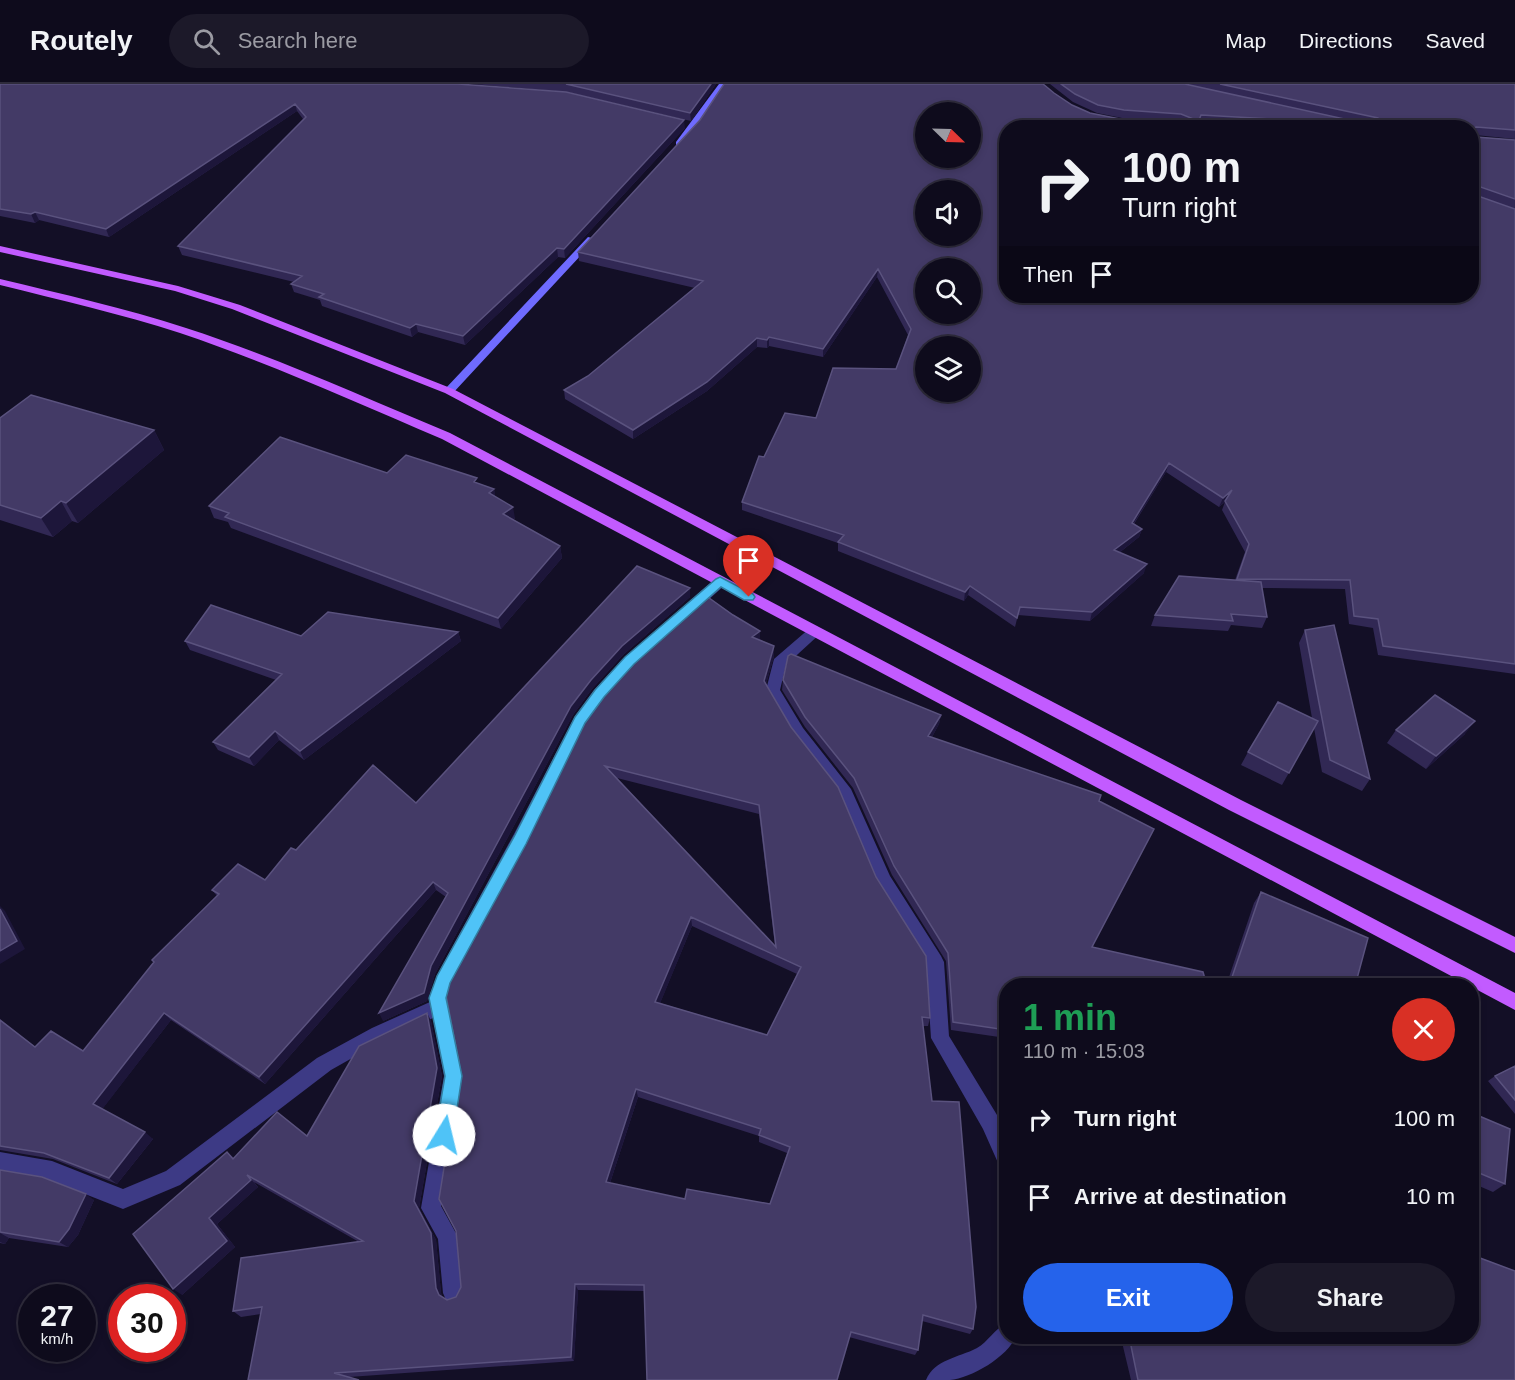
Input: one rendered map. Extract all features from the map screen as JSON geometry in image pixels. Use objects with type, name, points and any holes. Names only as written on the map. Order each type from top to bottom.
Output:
[{"type":"main road","points":[[0,249],[178,289],[236,307],[449,391],[1235,805],[1515,945]]},
{"type":"main road","points":[[0,282],[168,326],[208,339],[298,373],[446,436],[1470,978]]},
{"type":"main road","points":[[1479,983],[1515,1002]]},
{"type":"street","points":[[671,153],[723,84]]},
{"type":"street","points":[[684,122],[695,124]]},
{"type":"street","points":[[449,391],[600,229]]},
{"type":"street","points":[[453,1293],[448,1237],[431,1208],[453,1076],[438,998],[443,981],[520,839],[580,720],[599,694],[630,661],[720,582]]},
{"type":"street","points":[[815,632],[779,663],[773,690],[798,732],[845,793],[883,880],[935,962],[940,1038],[990,1122],[999,1142]]},
{"type":"street","points":[[0,1162],[52,1171],[123,1199],[173,1178],[324,1064],[378,1034],[439,1007]]},
{"type":"street","points":[[937,1380],[943,1373],[986,1355],[999,1342]]},
{"type":"building","points":[[0,84],[458,84],[566,92],[684,120],[564,249],[557,248],[463,336],[416,324],[410,328],[319,297],[324,294],[291,284],[302,276],[178,246],[306,117],[295,104],[106,229],[35,212],[31,214],[0,209]]},
{"type":"building","points":[[566,84],[711,84],[690,113]]},
{"type":"building","points":[[724,84],[1043,84],[1072,105],[1090,113],[1125,120],[999,120],[999,303],[1479,303],[1479,196],[1515,209],[1515,664],[1383,646],[1378,619],[1354,616],[1350,580],[1237,579],[1249,544],[1225,501],[1232,490],[1223,498],[1169,463],[1132,523],[1142,529],[1114,550],[1147,564],[1092,612],[1020,607],[1017,618],[970,586],[965,592],[838,542],[844,535],[742,502],[759,456],[764,457],[785,413],[816,418],[833,368],[896,369],[911,329],[878,269],[823,349],[769,337],[767,340],[757,338],[707,382],[633,430],[564,390],[588,376],[703,281],[578,252],[700,120]]},
{"type":"building","points":[[1061,84],[1185,84],[1349,120],[1291,120],[1201,115],[1199,120],[1196,120],[1181,114],[1124,110],[1098,105]]},
{"type":"building","points":[[1220,84],[1515,84],[1515,130],[1479,127],[1479,120],[1379,120]]},
{"type":"building","points":[[1479,137],[1515,140],[1515,199],[1479,186]]},
{"type":"building","points":[[31,395],[154,430],[66,503],[61,501],[41,518],[0,505],[0,418]]},
{"type":"building","points":[[280,437],[387,473],[406,455],[477,478],[474,482],[494,489],[489,493],[513,507],[503,514],[560,546],[498,618],[225,517],[229,513],[209,506]]},
{"type":"building","points":[[637,566],[690,588],[622,646],[571,706],[431,966],[424,993],[379,1013],[448,893],[433,882],[259,1077],[164,1013],[93,1104],[145,1132],[109,1178],[44,1153],[0,1146],[0,1020],[35,1047],[51,1031],[83,1051],[154,962],[152,960],[219,894],[212,890],[238,864],[265,880],[291,848],[296,850],[373,765],[416,803]]},
{"type":"building","points":[[1179,576],[1261,582],[1267,617],[1231,614],[1233,621],[1155,615]]},
{"type":"building","points":[[705,595],[760,631],[752,637],[774,646],[764,681],[791,727],[838,787],[876,877],[926,956],[930,1018],[922,1017],[932,1101],[959,1102],[976,1307],[973,1329],[923,1315],[918,1350],[851,1332],[837,1380],[647,1380],[644,1285],[575,1284],[571,1357],[334,1373],[359,1380],[248,1380],[262,1307],[233,1311],[241,1258],[363,1241],[247,1175],[251,1180],[209,1218],[227,1241],[179,1284],[169,1284],[133,1234],[227,1152],[233,1159],[277,1112],[307,1136],[359,1046],[427,1013],[437,1068],[414,1201],[431,1233],[436,1288],[439,1295],[447,1300],[456,1297],[461,1287],[456,1231],[439,1199],[460,1068],[445,990],[449,975],[525,836],[586,714],[604,689],[635,656]],"holes":[[[605,766],[759,805],[776,947]],[[691,917],[801,967],[767,1035],[655,1002]],[[636,1089],[761,1129],[759,1135],[790,1147],[770,1204],[687,1189],[685,1199],[606,1182]]]},
{"type":"building","points":[[211,605],[301,636],[328,612],[458,632],[300,751],[275,731],[249,757],[213,742],[282,674],[185,641]]},
{"type":"building","points":[[1334,625],[1370,779],[1330,760],[1305,630]]},
{"type":"building","points":[[791,654],[941,715],[928,736],[1101,795],[1099,801],[1154,829],[1092,947],[1203,972],[1205,978],[999,978],[999,1029],[953,1022],[948,953],[894,866],[854,778],[805,717],[783,680],[788,656]]},
{"type":"building","points":[[1435,695],[1475,721],[1436,756],[1396,730]]},
{"type":"building","points":[[1278,702],[1318,721],[1289,773],[1248,752]]},
{"type":"building","points":[[1261,892],[1368,938],[1357,978],[1232,978]]},
{"type":"building","points":[[0,909],[17,941],[0,951]]},
{"type":"building","points":[[1515,1066],[1515,1100],[1495,1076]]},
{"type":"building","points":[[1479,1116],[1510,1129],[1505,1184],[1479,1173]]},
{"type":"building","points":[[0,1170],[42,1177],[86,1194],[69,1229],[59,1242],[0,1232]]},
{"type":"building","points":[[1479,1258],[1515,1271],[1515,1380],[1138,1380],[1131,1344],[1479,1344]]},
{"type":"route","points":[[444,1135],[453,1076],[438,998],[443,981],[520,839],[580,720],[599,694],[630,661],[720,582],[749,597]]}]
